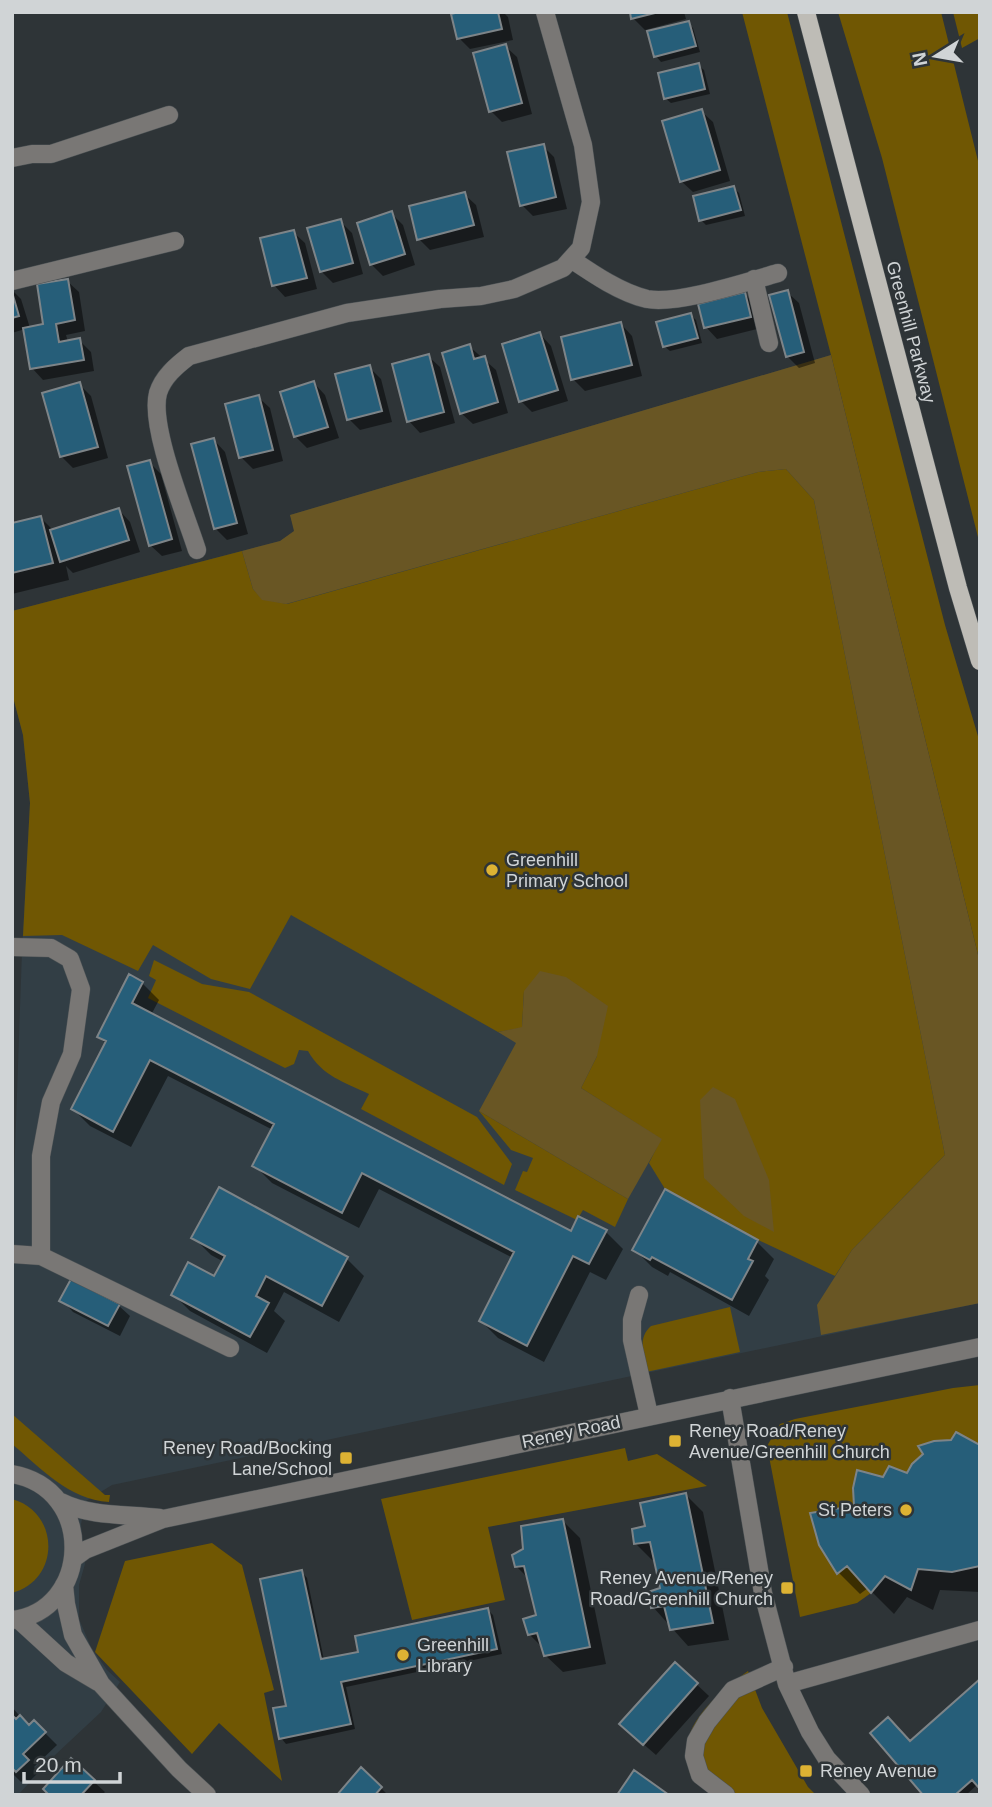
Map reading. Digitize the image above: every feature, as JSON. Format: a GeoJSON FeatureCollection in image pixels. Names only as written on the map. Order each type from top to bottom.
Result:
{"type":"FeatureCollection","features":[{"type":"Feature","properties":{"kind":"main road","name":"Greenhill Parkway"},"geometry":{"type":"LineString","coordinates":[[806,12],[954,575],[980,661]]}},
{"type":"Feature","properties":{"kind":"street"},"geometry":{"type":"LineString","coordinates":[[197,550],[158,423],[158,394],[171,370],[188,356],[347,313],[440,299],[481,296],[514,289],[563,268],[581,248],[592,202],[583,145],[545,12]]}},
{"type":"Feature","properties":{"kind":"street"},"geometry":{"type":"LineString","coordinates":[[12,158],[51,154],[169,115]]}},
{"type":"Feature","properties":{"kind":"street"},"geometry":{"type":"LineString","coordinates":[[12,281],[175,241]]}},
{"type":"Feature","properties":{"kind":"street"},"geometry":{"type":"LineString","coordinates":[[571,259],[600,279],[648,299],[679,298],[778,274]]}},
{"type":"Feature","properties":{"kind":"street"},"geometry":{"type":"LineString","coordinates":[[754,279],[769,343]]}},
{"type":"Feature","properties":{"kind":"street"},"geometry":{"type":"LineString","coordinates":[[12,947],[51,948],[70,959],[81,989],[72,1054],[51,1102],[41,1156],[41,1256]]}},
{"type":"Feature","properties":{"kind":"street"},"geometry":{"type":"LineString","coordinates":[[12,1254],[41,1256],[230,1348]]}},
{"type":"Feature","properties":{"kind":"street"},"geometry":{"type":"LineString","coordinates":[[639,1295],[632,1321],[632,1340],[649,1415]]}},
{"type":"Feature","properties":{"kind":"street","name":"Reney Road"},"geometry":{"type":"LineString","coordinates":[[74,1558],[85,1550],[163,1519],[980,1346]]}},
{"type":"Feature","properties":{"kind":"street"},"geometry":{"type":"LineString","coordinates":[[730,1398],[763,1592],[785,1676],[810,1732],[827,1759],[861,1795]]}},
{"type":"Feature","properties":{"kind":"street"},"geometry":{"type":"LineString","coordinates":[[12,1465],[20,1475],[61,1502],[74,1538],[74,1558],[64,1585],[52,1600],[36,1612],[15,1620],[66,1662],[101,1684]]}},
{"type":"Feature","properties":{"kind":"street","name":"Reney Road"},"geometry":{"type":"LineString","coordinates":[[61,1502],[93,1513],[163,1519]]}},
{"type":"Feature","properties":{"kind":"street"},"geometry":{"type":"LineString","coordinates":[[64,1585],[74,1634],[101,1684],[179,1769],[207,1795]]}},
{"type":"Feature","properties":{"kind":"street"},"geometry":{"type":"LineString","coordinates":[[726,1795],[700,1775],[694,1756],[696,1741],[706,1722],[733,1690],[980,1630]]}},
{"type":"Feature","properties":{"kind":"shaded area"},"geometry":{"type":"Polygon","coordinates":[[[742,12],[787,12],[945,625],[980,743],[980,963],[831,355],[742,12]]]}},
{"type":"Feature","properties":{"kind":"shaded area"},"geometry":{"type":"Polygon","coordinates":[[[838,12],[941,12],[980,169],[980,545],[882,158],[838,12]]]}},
{"type":"Feature","properties":{"kind":"shaded area"},"geometry":{"type":"Polygon","coordinates":[[[953,12],[980,12],[980,38],[962,48],[953,12]]]}},
{"type":"Feature","properties":{"kind":"shaded area","name":"Greenhill Primary School"},"geometry":{"type":"Polygon","coordinates":[[[831,355],[886,583],[980,1303],[112,1485],[86,1501],[81,1524],[85,1564],[79,1585],[79,1619],[91,1647],[107,1670],[120,1682],[101,1712],[54,1756],[18,1795],[12,1795],[12,1236],[30,803],[23,735],[12,693],[12,611],[280,541],[295,531],[290,515],[831,355]]]}},
{"type":"Feature","properties":{"kind":"shaded area"},"geometry":{"type":"Polygon","coordinates":[[[831,355],[980,963],[980,1303],[821,1335],[817,1305],[852,1250],[945,1155],[814,500],[786,469],[758,472],[286,604],[262,600],[253,589],[242,551],[280,541],[294,531],[290,515],[831,355]]]}},
{"type":"Feature","properties":{"kind":"shaded area"},"geometry":{"type":"Polygon","coordinates":[[[786,469],[814,500],[945,1155],[852,1250],[835,1276],[758,1240],[665,1189],[649,1163],[661,1139],[581,1088],[597,1056],[524,991],[522,1028],[498,1032],[291,915],[250,989],[211,979],[153,945],[138,971],[62,935],[23,936],[30,803],[23,735],[12,693],[12,611],[242,551],[253,589],[262,599],[287,604],[758,472],[786,469]]]}},
{"type":"Feature","properties":{"kind":"shaded area"},"geometry":{"type":"Polygon","coordinates":[[[154,960],[202,984],[249,992],[477,1117],[512,1164],[504,1185],[361,1109],[369,1094],[327,1072],[308,1051],[299,1050],[294,1064],[285,1068],[148,998],[156,980],[149,976],[154,960]]]}},
{"type":"Feature","properties":{"kind":"shaded area"},"geometry":{"type":"Polygon","coordinates":[[[540,971],[566,977],[608,1006],[597,1056],[581,1088],[662,1139],[628,1199],[479,1111],[516,1043],[498,1032],[522,1027],[524,991],[540,971]]]}},
{"type":"Feature","properties":{"kind":"shaded area"},"geometry":{"type":"Polygon","coordinates":[[[713,1087],[735,1099],[769,1180],[774,1232],[744,1216],[704,1178],[700,1100],[713,1087]]]}},
{"type":"Feature","properties":{"kind":"shaded area"},"geometry":{"type":"Polygon","coordinates":[[[479,1111],[628,1199],[615,1227],[583,1210],[577,1220],[515,1190],[523,1171],[527,1172],[533,1158],[511,1150],[479,1111]]]}},
{"type":"Feature","properties":{"kind":"shaded area"},"geometry":{"type":"Polygon","coordinates":[[[730,1307],[740,1352],[646,1372],[643,1341],[651,1326],[730,1307]]]}},
{"type":"Feature","properties":{"kind":"shaded area"},"geometry":{"type":"Polygon","coordinates":[[[980,1385],[980,1445],[956,1432],[951,1440],[918,1446],[923,1454],[907,1473],[889,1466],[883,1477],[857,1470],[853,1488],[854,1506],[810,1513],[819,1545],[837,1573],[847,1566],[871,1593],[857,1603],[800,1617],[767,1446],[780,1424],[953,1388],[980,1385]]]}},
{"type":"Feature","properties":{"kind":"shaded area"},"geometry":{"type":"Polygon","coordinates":[[[12,1414],[105,1495],[110,1495],[109,1502],[94,1500],[68,1489],[12,1444],[12,1414]]]}},
{"type":"Feature","properties":{"kind":"shaded area"},"geometry":{"type":"Polygon","coordinates":[[[625,1448],[628,1461],[657,1454],[707,1486],[488,1527],[505,1600],[412,1620],[381,1499],[625,1448]]]}},
{"type":"Feature","properties":{"kind":"shaded area"},"geometry":{"type":"Polygon","coordinates":[[[12,1499],[28,1506],[39,1517],[46,1531],[48,1546],[46,1561],[39,1575],[28,1586],[12,1593],[12,1499]]]}},
{"type":"Feature","properties":{"kind":"shaded area"},"geometry":{"type":"Polygon","coordinates":[[[212,1543],[242,1565],[274,1690],[264,1693],[282,1781],[219,1723],[192,1754],[95,1652],[125,1561],[212,1543]]]}},
{"type":"Feature","properties":{"kind":"shaded area"},"geometry":{"type":"Polygon","coordinates":[[[748,1671],[762,1708],[808,1787],[816,1795],[717,1795],[690,1774],[686,1752],[688,1739],[699,1716],[728,1686],[748,1671]]]}},
{"type":"Feature","properties":{"kind":"building"},"geometry":{"type":"Polygon","coordinates":[[[498,12],[502,29],[457,39],[451,14],[498,12]]]}},
{"type":"Feature","properties":{"kind":"building"},"geometry":{"type":"Polygon","coordinates":[[[630,12],[659,12],[631,19],[630,12]]]}},
{"type":"Feature","properties":{"kind":"building"},"geometry":{"type":"Polygon","coordinates":[[[689,21],[696,46],[654,57],[647,31],[689,21]]]}},
{"type":"Feature","properties":{"kind":"building"},"geometry":{"type":"Polygon","coordinates":[[[506,44],[522,103],[489,112],[473,53],[506,44]]]}},
{"type":"Feature","properties":{"kind":"building"},"geometry":{"type":"Polygon","coordinates":[[[699,63],[705,89],[664,99],[658,73],[699,63]]]}},
{"type":"Feature","properties":{"kind":"building"},"geometry":{"type":"Polygon","coordinates":[[[702,109],[720,170],[680,182],[662,121],[702,109]]]}},
{"type":"Feature","properties":{"kind":"building"},"geometry":{"type":"Polygon","coordinates":[[[544,144],[556,197],[520,206],[507,152],[544,144]]]}},
{"type":"Feature","properties":{"kind":"building"},"geometry":{"type":"Polygon","coordinates":[[[734,186],[741,210],[699,221],[693,196],[734,186]]]}},
{"type":"Feature","properties":{"kind":"building"},"geometry":{"type":"Polygon","coordinates":[[[465,192],[474,225],[417,240],[409,206],[465,192]]]}},
{"type":"Feature","properties":{"kind":"building"},"geometry":{"type":"Polygon","coordinates":[[[392,211],[405,254],[370,265],[357,223],[392,211]]]}},
{"type":"Feature","properties":{"kind":"building"},"geometry":{"type":"Polygon","coordinates":[[[341,219],[353,263],[320,272],[307,228],[341,219]]]}},
{"type":"Feature","properties":{"kind":"building"},"geometry":{"type":"Polygon","coordinates":[[[294,230],[307,278],[272,286],[260,238],[294,230]]]}},
{"type":"Feature","properties":{"kind":"building"},"geometry":{"type":"Polygon","coordinates":[[[68,279],[75,320],[56,324],[59,342],[80,338],[84,360],[30,369],[23,328],[43,324],[37,284],[68,279]]]}},
{"type":"Feature","properties":{"kind":"building"},"geometry":{"type":"Polygon","coordinates":[[[788,290],[804,352],[786,357],[769,295],[788,290]]]}},
{"type":"Feature","properties":{"kind":"building"},"geometry":{"type":"Polygon","coordinates":[[[12,292],[19,316],[12,318],[12,292]]]}},
{"type":"Feature","properties":{"kind":"building"},"geometry":{"type":"Polygon","coordinates":[[[745,292],[751,317],[704,328],[698,304],[745,292]]]}},
{"type":"Feature","properties":{"kind":"building"},"geometry":{"type":"Polygon","coordinates":[[[691,313],[698,338],[663,347],[656,322],[691,313]]]}},
{"type":"Feature","properties":{"kind":"building"},"geometry":{"type":"Polygon","coordinates":[[[621,322],[632,365],[571,380],[561,337],[621,322]]]}},
{"type":"Feature","properties":{"kind":"building"},"geometry":{"type":"Polygon","coordinates":[[[540,332],[558,390],[519,402],[502,344],[540,332]]]}},
{"type":"Feature","properties":{"kind":"building"},"geometry":{"type":"Polygon","coordinates":[[[470,344],[474,359],[485,356],[498,402],[460,414],[442,353],[470,344]]]}},
{"type":"Feature","properties":{"kind":"building"},"geometry":{"type":"Polygon","coordinates":[[[429,354],[444,412],[407,422],[392,364],[429,354]]]}},
{"type":"Feature","properties":{"kind":"building"},"geometry":{"type":"Polygon","coordinates":[[[370,365],[382,411],[347,420],[335,374],[370,365]]]}},
{"type":"Feature","properties":{"kind":"building"},"geometry":{"type":"Polygon","coordinates":[[[314,381],[328,427],[294,437],[280,392],[314,381]]]}},
{"type":"Feature","properties":{"kind":"building"},"geometry":{"type":"Polygon","coordinates":[[[80,382],[98,447],[60,457],[42,393],[80,382]]]}},
{"type":"Feature","properties":{"kind":"building"},"geometry":{"type":"Polygon","coordinates":[[[259,395],[273,450],[239,458],[225,404],[259,395]]]}},
{"type":"Feature","properties":{"kind":"building"},"geometry":{"type":"Polygon","coordinates":[[[214,438],[237,523],[214,529],[191,444],[214,438]]]}},
{"type":"Feature","properties":{"kind":"building"},"geometry":{"type":"Polygon","coordinates":[[[150,460],[172,539],[149,546],[127,466],[150,460]]]}},
{"type":"Feature","properties":{"kind":"building"},"geometry":{"type":"Polygon","coordinates":[[[119,508],[129,540],[60,562],[50,530],[119,508]]]}},
{"type":"Feature","properties":{"kind":"building"},"geometry":{"type":"Polygon","coordinates":[[[41,516],[53,563],[12,573],[12,523],[41,516]]]}},
{"type":"Feature","properties":{"kind":"building"},"geometry":{"type":"Polygon","coordinates":[[[129,974],[143,982],[132,1003],[571,1231],[578,1216],[607,1230],[589,1264],[573,1256],[527,1346],[479,1321],[514,1252],[362,1173],[342,1213],[252,1166],[274,1124],[150,1060],[113,1132],[71,1109],[106,1041],[97,1037],[129,974]]]}},
{"type":"Feature","properties":{"kind":"building"},"geometry":{"type":"Polygon","coordinates":[[[219,1187],[348,1257],[322,1306],[266,1276],[256,1296],[269,1303],[250,1337],[171,1295],[188,1262],[214,1276],[225,1256],[191,1238],[219,1187]]]}},
{"type":"Feature","properties":{"kind":"building"},"geometry":{"type":"Polygon","coordinates":[[[665,1189],[758,1240],[748,1259],[753,1261],[732,1300],[652,1257],[650,1260],[632,1250],[665,1189]]]}},
{"type":"Feature","properties":{"kind":"building"},"geometry":{"type":"Polygon","coordinates":[[[71,1279],[120,1304],[108,1326],[59,1301],[71,1279]]]}},
{"type":"Feature","properties":{"kind":"building","name":"St Peters"},"geometry":{"type":"Polygon","coordinates":[[[956,1432],[980,1445],[980,1566],[952,1572],[918,1569],[911,1590],[885,1576],[871,1593],[847,1566],[837,1574],[819,1545],[810,1513],[854,1506],[853,1488],[857,1470],[883,1477],[889,1466],[907,1473],[923,1454],[918,1446],[951,1440],[956,1432]]]}},
{"type":"Feature","properties":{"kind":"building"},"geometry":{"type":"Polygon","coordinates":[[[686,1493],[713,1623],[670,1630],[664,1606],[651,1608],[648,1592],[660,1588],[650,1542],[634,1544],[632,1529],[645,1526],[640,1503],[686,1493]]]}},
{"type":"Feature","properties":{"kind":"building"},"geometry":{"type":"Polygon","coordinates":[[[563,1519],[590,1647],[544,1656],[537,1633],[528,1635],[523,1619],[536,1615],[524,1566],[515,1567],[512,1555],[523,1549],[521,1526],[563,1519]]]}},
{"type":"Feature","properties":{"kind":"building","name":"Greenhill Library"},"geometry":{"type":"Polygon","coordinates":[[[302,1570],[321,1659],[358,1652],[355,1636],[488,1608],[497,1649],[341,1682],[351,1724],[279,1739],[273,1708],[286,1706],[260,1579],[302,1570]]]}},
{"type":"Feature","properties":{"kind":"building"},"geometry":{"type":"Polygon","coordinates":[[[675,1662],[698,1683],[643,1745],[619,1724],[675,1662]]]}},
{"type":"Feature","properties":{"kind":"building"},"geometry":{"type":"Polygon","coordinates":[[[980,1679],[980,1789],[972,1780],[955,1795],[923,1795],[870,1733],[888,1717],[910,1741],[980,1679]]]}},
{"type":"Feature","properties":{"kind":"building"},"geometry":{"type":"Polygon","coordinates":[[[12,1715],[16,1719],[20,1715],[29,1725],[34,1720],[46,1732],[23,1754],[29,1760],[16,1772],[12,1768],[12,1715]]]}},
{"type":"Feature","properties":{"kind":"building"},"geometry":{"type":"Polygon","coordinates":[[[71,1758],[95,1780],[81,1795],[49,1795],[43,1789],[71,1758]]]}},
{"type":"Feature","properties":{"kind":"building"},"geometry":{"type":"Polygon","coordinates":[[[361,1767],[382,1787],[375,1795],[337,1795],[361,1767]]]}},
{"type":"Feature","properties":{"kind":"building"},"geometry":{"type":"Polygon","coordinates":[[[634,1770],[669,1795],[617,1795],[634,1770]]]}},
{"type":"Feature","properties":{"kind":"place","name":"Greenhill Primary School"},"geometry":{"type":"Point","coordinates":[492,870]}},
{"type":"Feature","properties":{"kind":"place","name":"Reney Road/Reney Avenue/Greenhill Church"},"geometry":{"type":"Point","coordinates":[675,1441]}},
{"type":"Feature","properties":{"kind":"place","name":"Reney Road/Bocking Lane/School"},"geometry":{"type":"Point","coordinates":[346,1458]}},
{"type":"Feature","properties":{"kind":"place","name":"St Peters"},"geometry":{"type":"Point","coordinates":[906,1510]}},
{"type":"Feature","properties":{"kind":"place","name":"Reney Avenue/Reney Road/Greenhill Church"},"geometry":{"type":"Point","coordinates":[787,1588]}},
{"type":"Feature","properties":{"kind":"place","name":"Greenhill Library"},"geometry":{"type":"Point","coordinates":[403,1655]}},
{"type":"Feature","properties":{"kind":"place","name":"Reney Avenue"},"geometry":{"type":"Point","coordinates":[806,1771]}}]}
